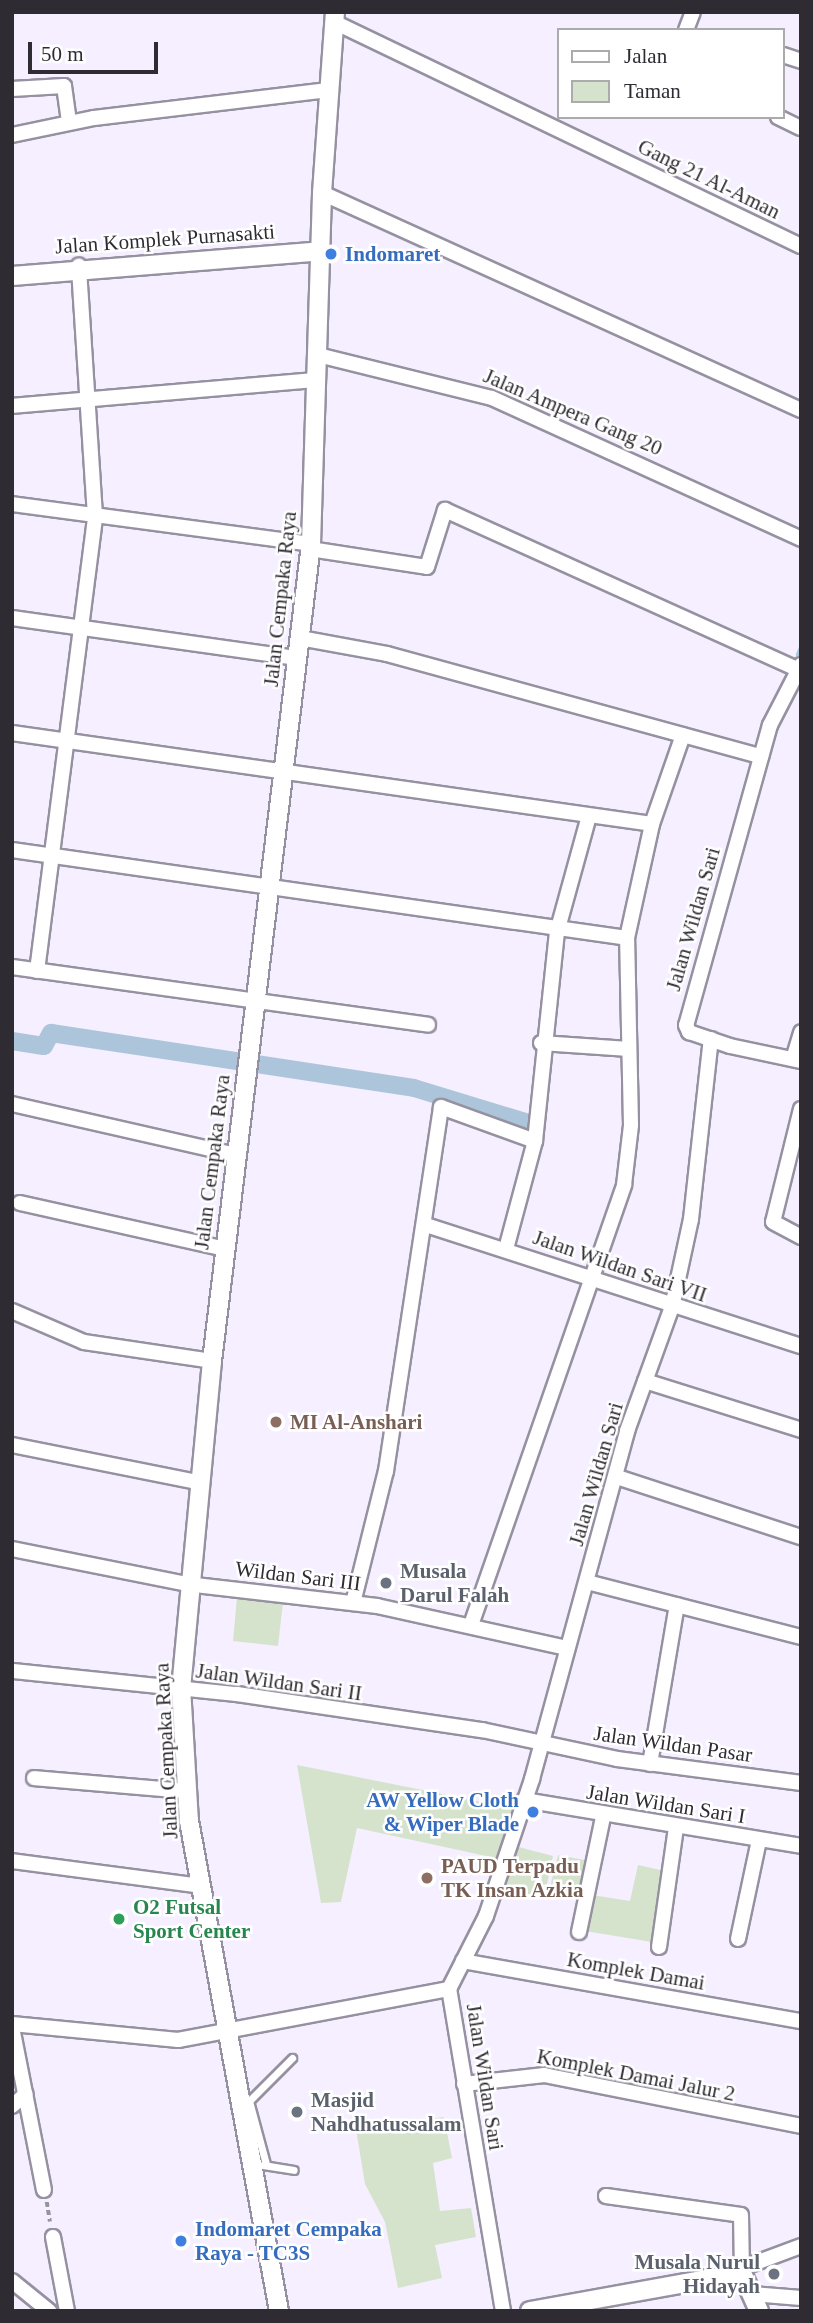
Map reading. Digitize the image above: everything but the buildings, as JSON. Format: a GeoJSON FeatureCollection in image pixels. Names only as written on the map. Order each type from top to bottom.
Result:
{"type":"FeatureCollection","features":[{"type":"Feature","properties":{"kind":"street","name":"Jalan Cempaka Raya"},"geometry":{"type":"LineString","coordinates":[[279,2311],[259,2166],[226,2031],[201,1886],[187,1791],[181,1689],[187,1584],[198,1482],[267,887],[284,771],[310,547],[322,193],[335,17]]}},
{"type":"Feature","properties":{"kind":"street","name":"Gang 21 Al-Aman"},"geometry":{"type":"LineString","coordinates":[[335,17],[801,246]]}},
{"type":"Feature","properties":{"kind":"street"},"geometry":{"type":"LineString","coordinates":[[12,89],[64,86],[69,123]]}},
{"type":"Feature","properties":{"kind":"street"},"geometry":{"type":"LineString","coordinates":[[12,135],[69,123],[330,90]]}},
{"type":"Feature","properties":{"kind":"street"},"geometry":{"type":"LineString","coordinates":[[782,119],[801,128]]}},
{"type":"Feature","properties":{"kind":"street"},"geometry":{"type":"LineString","coordinates":[[322,193],[801,410]]}},
{"type":"Feature","properties":{"kind":"street","name":"Jalan Komplek Purnasakti"},"geometry":{"type":"LineString","coordinates":[[12,276],[79,266],[321,251]]}},
{"type":"Feature","properties":{"kind":"street"},"geometry":{"type":"LineString","coordinates":[[37,971],[69,741],[95,516],[90,398],[79,266]]}},
{"type":"Feature","properties":{"kind":"street","name":"Jalan Ampera Gang 20"},"geometry":{"type":"LineString","coordinates":[[318,355],[513,405],[801,539]]}},
{"type":"Feature","properties":{"kind":"street"},"geometry":{"type":"LineString","coordinates":[[12,406],[317,380]]}},
{"type":"Feature","properties":{"kind":"street"},"geometry":{"type":"LineString","coordinates":[[12,504],[310,547],[427,567],[445,510],[800,668]]}},
{"type":"Feature","properties":{"kind":"street"},"geometry":{"type":"LineString","coordinates":[[12,618],[83,624],[297,658]]}},
{"type":"Feature","properties":{"kind":"street"},"geometry":{"type":"LineString","coordinates":[[300,638],[387,654],[761,756]]}},
{"type":"Feature","properties":{"kind":"street","name":"Jalan Wildan Sari"},"geometry":{"type":"LineString","coordinates":[[503,2311],[449,1989],[486,1916],[524,1800],[645,1381],[672,1307],[691,1219],[711,1039],[686,1030],[687,1018],[761,756],[800,668]]}},
{"type":"Feature","properties":{"kind":"street"},"geometry":{"type":"LineString","coordinates":[[12,733],[652,824]]}},
{"type":"Feature","properties":{"kind":"street"},"geometry":{"type":"LineString","coordinates":[[471,1625],[595,1279],[629,1158],[627,938],[652,824],[683,735]]}},
{"type":"Feature","properties":{"kind":"street"},"geometry":{"type":"LineString","coordinates":[[506,1249],[535,1141],[541,1043],[557,932],[589,816]]}},
{"type":"Feature","properties":{"kind":"street"},"geometry":{"type":"LineString","coordinates":[[12,850],[557,932],[627,938]]}},
{"type":"Feature","properties":{"kind":"street"},"geometry":{"type":"LineString","coordinates":[[12,967],[254,1003],[428,1025]]}},
{"type":"Feature","properties":{"kind":"street"},"geometry":{"type":"LineString","coordinates":[[711,1039],[797,1060],[801,1032]]}},
{"type":"Feature","properties":{"kind":"street"},"geometry":{"type":"LineString","coordinates":[[541,1043],[629,1049]]}},
{"type":"Feature","properties":{"kind":"street"},"geometry":{"type":"LineString","coordinates":[[12,1104],[236,1156]]}},
{"type":"Feature","properties":{"kind":"street"},"geometry":{"type":"LineString","coordinates":[[353,1603],[386,1471],[426,1225],[441,1107],[535,1141]]}},
{"type":"Feature","properties":{"kind":"street"},"geometry":{"type":"LineString","coordinates":[[801,1109],[773,1222],[801,1237]]}},
{"type":"Feature","properties":{"kind":"street"},"geometry":{"type":"LineString","coordinates":[[19,1203],[225,1249]]}},
{"type":"Feature","properties":{"kind":"street","name":"Jalan Wildan Sari VII"},"geometry":{"type":"LineString","coordinates":[[426,1225],[506,1249],[672,1307],[801,1346]]}},
{"type":"Feature","properties":{"kind":"street"},"geometry":{"type":"LineString","coordinates":[[12,1311],[84,1342],[212,1361]]}},
{"type":"Feature","properties":{"kind":"street"},"geometry":{"type":"LineString","coordinates":[[645,1381],[801,1430]]}},
{"type":"Feature","properties":{"kind":"street"},"geometry":{"type":"LineString","coordinates":[[12,1445],[198,1482]]}},
{"type":"Feature","properties":{"kind":"street"},"geometry":{"type":"LineString","coordinates":[[617,1477],[801,1537]]}},
{"type":"Feature","properties":{"kind":"street","name":"Wildan Sari III"},"geometry":{"type":"LineString","coordinates":[[12,1549],[187,1584],[353,1603],[471,1625],[567,1648]]}},
{"type":"Feature","properties":{"kind":"street"},"geometry":{"type":"LineString","coordinates":[[587,1582],[801,1637]]}},
{"type":"Feature","properties":{"kind":"street"},"geometry":{"type":"LineString","coordinates":[[650,1764],[677,1605]]}},
{"type":"Feature","properties":{"kind":"street","name":"Jalan Wildan Sari II"},"geometry":{"type":"LineString","coordinates":[[13,1671],[181,1689],[539,1743]]}},
{"type":"Feature","properties":{"kind":"street","name":"Jalan Wildan Pasar"},"geometry":{"type":"LineString","coordinates":[[539,1743],[650,1764],[801,1783]]}},
{"type":"Feature","properties":{"kind":"street"},"geometry":{"type":"LineString","coordinates":[[34,1778],[187,1791]]}},
{"type":"Feature","properties":{"kind":"street","name":"Jalan Wildan Sari I"},"geometry":{"type":"LineString","coordinates":[[524,1800],[603,1817],[801,1846]]}},
{"type":"Feature","properties":{"kind":"street"},"geometry":{"type":"LineString","coordinates":[[579,1932],[603,1817]]}},
{"type":"Feature","properties":{"kind":"street"},"geometry":{"type":"LineString","coordinates":[[659,1947],[676,1828]]}},
{"type":"Feature","properties":{"kind":"street"},"geometry":{"type":"LineString","coordinates":[[738,1939],[759,1840]]}},
{"type":"Feature","properties":{"kind":"street"},"geometry":{"type":"LineString","coordinates":[[12,1861],[201,1886]]}},
{"type":"Feature","properties":{"kind":"street","name":"Komplek Damai"},"geometry":{"type":"LineString","coordinates":[[463,1961],[801,2021]]}},
{"type":"Feature","properties":{"kind":"street"},"geometry":{"type":"LineString","coordinates":[[44,2190],[12,2026],[178,2040],[449,1989]]}},
{"type":"Feature","properties":{"kind":"street","name":"Komplek Damai Jalur 2"},"geometry":{"type":"LineString","coordinates":[[464,2084],[544,2075],[801,2126]]}},
{"type":"Feature","properties":{"kind":"street"},"geometry":{"type":"LineString","coordinates":[[12,2106],[26,2094]]}},
{"type":"Feature","properties":{"kind":"street"},"geometry":{"type":"LineString","coordinates":[[606,2196],[741,2215],[742,2270],[759,2311]]}},
{"type":"Feature","properties":{"kind":"street"},"geometry":{"type":"LineString","coordinates":[[53,2237],[67,2311]]}},
{"type":"Feature","properties":{"kind":"street"},"geometry":{"type":"LineString","coordinates":[[530,2311],[742,2270],[801,2246]]}},
{"type":"Feature","properties":{"kind":"street"},"geometry":{"type":"LineString","coordinates":[[12,2281],[49,2311]]}},
{"type":"Feature","properties":{"kind":"street"},"geometry":{"type":"LineString","coordinates":[[752,2294],[801,2298]]}},
{"type":"Feature","properties":{"kind":"lane"},"geometry":{"type":"LineString","coordinates":[[245,2102],[292,2058]]}},
{"type":"Feature","properties":{"kind":"lane"},"geometry":{"type":"LineString","coordinates":[[259,2166],[294,2170]]}},
{"type":"Feature","properties":{"kind":"path"},"geometry":{"type":"LineString","coordinates":[[44,2190],[53,2237]]}},
{"type":"Feature","properties":{"kind":"green space"},"geometry":{"type":"Polygon","coordinates":[[[237,1597],[283,1602],[278,1646],[233,1641],[237,1597]]]}},
{"type":"Feature","properties":{"kind":"green space"},"geometry":{"type":"Polygon","coordinates":[[[297,1765],[513,1808],[500,1859],[357,1828],[341,1902],[321,1903],[297,1765]]]}},
{"type":"Feature","properties":{"kind":"green space"},"geometry":{"type":"Polygon","coordinates":[[[515,1846],[553,1856],[544,1898],[503,1888],[515,1846]]]}},
{"type":"Feature","properties":{"kind":"green space"},"geometry":{"type":"Polygon","coordinates":[[[558,1855],[590,1861],[583,1894],[550,1887],[558,1855]]]}},
{"type":"Feature","properties":{"kind":"green space"},"geometry":{"type":"Polygon","coordinates":[[[638,1865],[665,1871],[652,1942],[585,1931],[592,1895],[630,1901],[638,1865]]]}},
{"type":"Feature","properties":{"kind":"green space"},"geometry":{"type":"Polygon","coordinates":[[[444,2117],[452,2158],[433,2163],[440,2211],[471,2208],[476,2237],[435,2245],[442,2278],[398,2288],[385,2222],[365,2184],[356,2129],[444,2117]]]}},
{"type":"Feature","properties":{"kind":"waterway"},"geometry":{"type":"LineString","coordinates":[[798,654],[801,647]]}},
{"type":"Feature","properties":{"kind":"waterway"},"geometry":{"type":"LineString","coordinates":[[12,1041],[44,1046],[51,1033],[414,1088],[525,1122]]}},
{"type":"Feature","properties":{"kind":"place","name":"Indomaret"},"geometry":{"type":"Point","coordinates":[331,254]}},
{"type":"Feature","properties":{"kind":"place","name":"MI Al-Anshari"},"geometry":{"type":"Point","coordinates":[276,1422]}},
{"type":"Feature","properties":{"kind":"place","name":"Musala Darul Falah"},"geometry":{"type":"Point","coordinates":[386,1583]}},
{"type":"Feature","properties":{"kind":"place","name":"AW Yellow Cloth & Wiper Blade"},"geometry":{"type":"Point","coordinates":[533,1812]}},
{"type":"Feature","properties":{"kind":"place","name":"PAUD Terpadu TK Insan Azkia"},"geometry":{"type":"Point","coordinates":[427,1878]}},
{"type":"Feature","properties":{"kind":"place","name":"O2 Futsal Sport Center"},"geometry":{"type":"Point","coordinates":[119,1919]}},
{"type":"Feature","properties":{"kind":"place","name":"Masjid Nahdhatussalam"},"geometry":{"type":"Point","coordinates":[297,2112]}},
{"type":"Feature","properties":{"kind":"place","name":"Indomaret Cempaka Raya - TC3S"},"geometry":{"type":"Point","coordinates":[181,2241]}},
{"type":"Feature","properties":{"kind":"place","name":"Musala Nurul Hidayah"},"geometry":{"type":"Point","coordinates":[774,2274]}}]}
